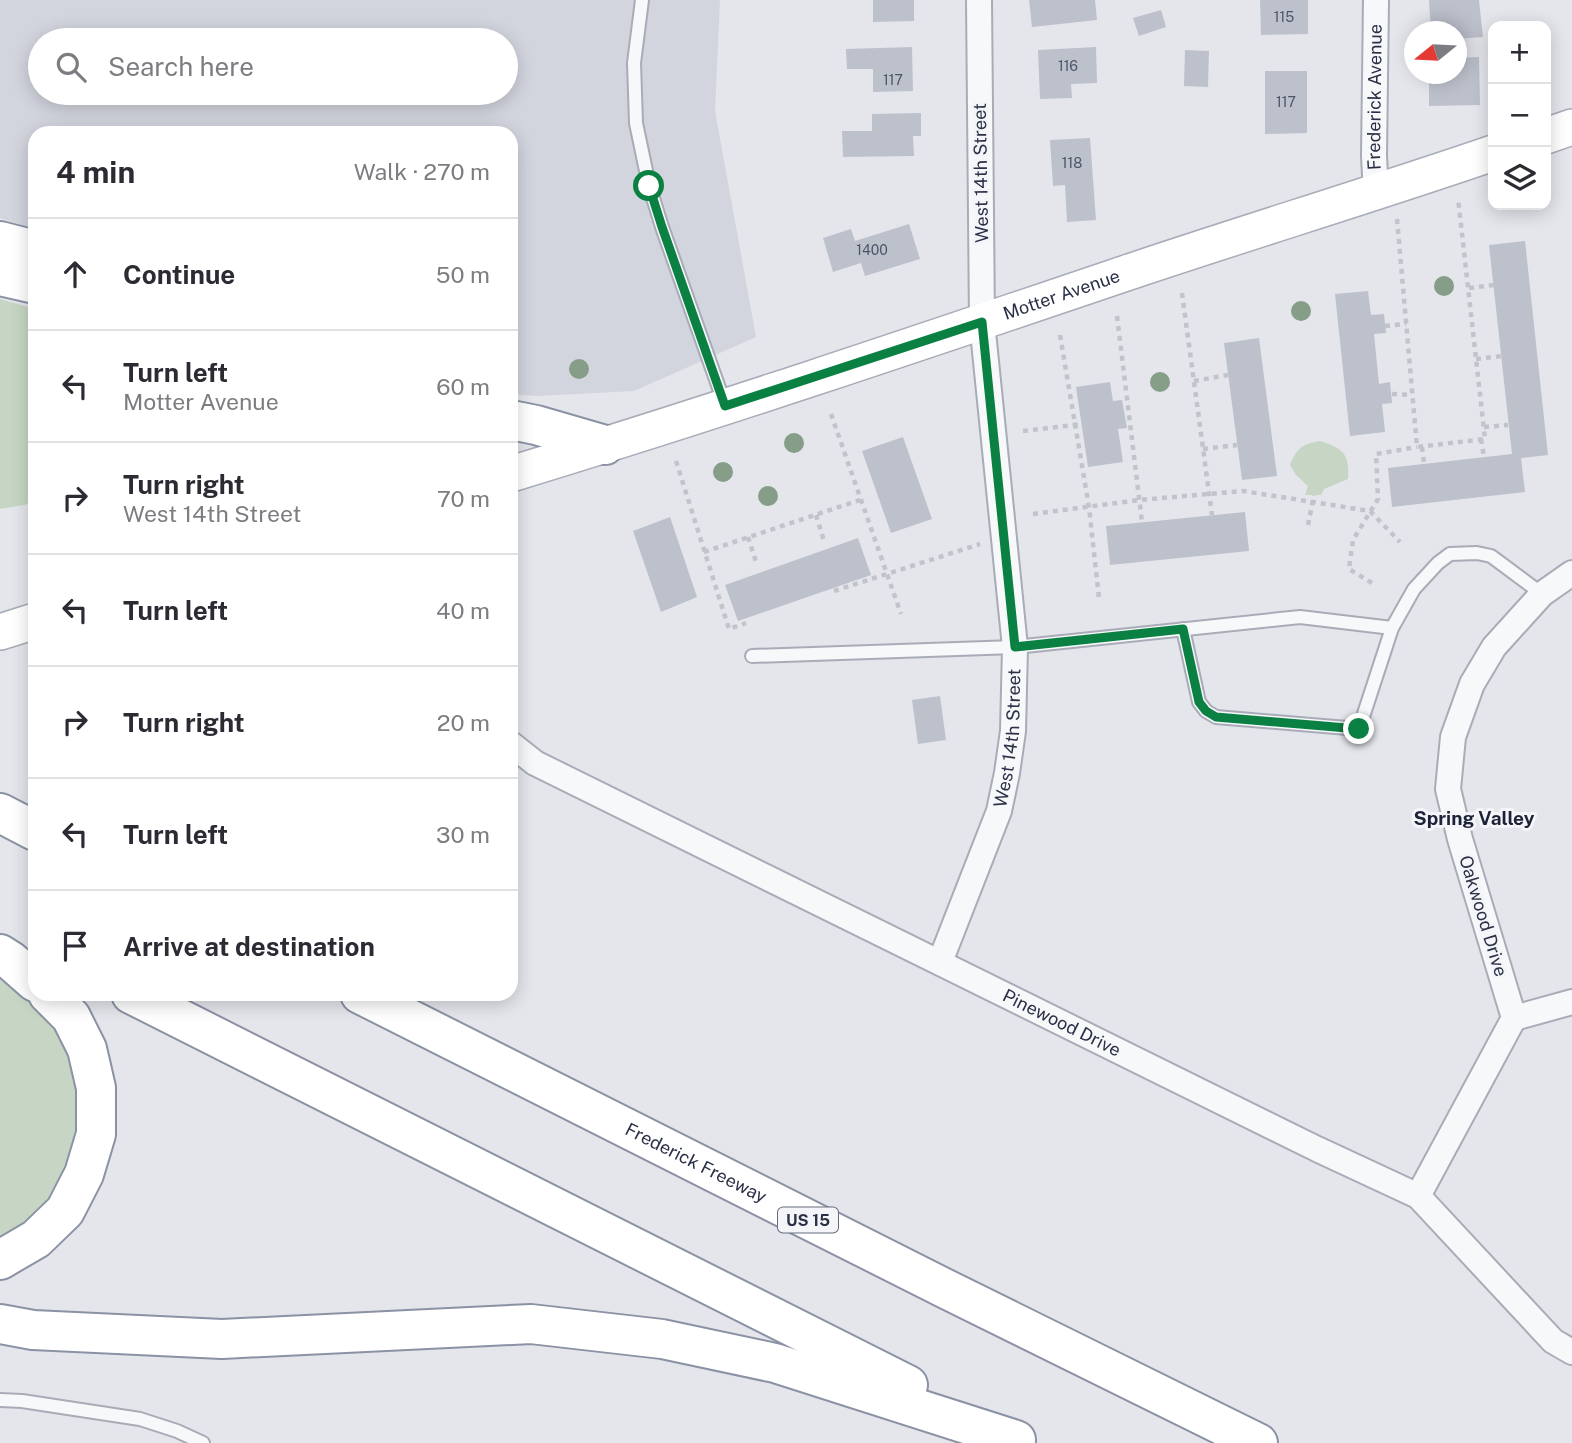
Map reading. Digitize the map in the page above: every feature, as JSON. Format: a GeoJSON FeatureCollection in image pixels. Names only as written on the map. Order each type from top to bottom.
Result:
{"type":"FeatureCollection","features":[{"type":"Feature","properties":{"kind":"highway"},"geometry":{"type":"LineString","coordinates":[[0,241],[28,248]]}},
{"type":"Feature","properties":{"kind":"highway"},"geometry":{"type":"LineString","coordinates":[[0,276],[28,282]]}},
{"type":"Feature","properties":{"kind":"highway"},"geometry":{"type":"LineString","coordinates":[[518,421],[605,445]]}},
{"type":"Feature","properties":{"kind":"highway"},"geometry":{"type":"LineString","coordinates":[[0,813],[28,827]]}},
{"type":"Feature","properties":{"kind":"highway"},"geometry":{"type":"LineString","coordinates":[[0,928],[28,942]]}},
{"type":"Feature","properties":{"kind":"highway"},"geometry":{"type":"LineString","coordinates":[[0,954],[28,976]]}},
{"type":"Feature","properties":{"kind":"highway"},"geometry":{"type":"LineString","coordinates":[[0,1260],[36,1239],[65,1212],[85,1174],[96,1134],[96,1088],[87,1049],[71,1017],[55,1001]]}},
{"type":"Feature","properties":{"kind":"highway"},"geometry":{"type":"LineString","coordinates":[[145,1001],[1019,1441]]}},
{"type":"Feature","properties":{"kind":"highway","name":"Frederick Freeway"},"geometry":{"type":"LineString","coordinates":[[374,1001],[1258,1443]]}},
{"type":"Feature","properties":{"kind":"highway"},"geometry":{"type":"LineString","coordinates":[[0,1324],[33,1330],[222,1339],[531,1324],[662,1339],[775,1363],[1019,1441]]}},
{"type":"Feature","properties":{"kind":"main road"},"geometry":{"type":"LineString","coordinates":[[1551,134],[1572,127]]}},
{"type":"Feature","properties":{"kind":"main road","name":"Motter Avenue"},"geometry":{"type":"LineString","coordinates":[[518,472],[1144,267],[1387,206],[1488,156]]}},
{"type":"Feature","properties":{"kind":"main road"},"geometry":{"type":"LineString","coordinates":[[0,632],[28,623]]}},
{"type":"Feature","properties":{"kind":"street","name":"West 14th Street"},"geometry":{"type":"LineString","coordinates":[[940,962],[999,811],[1013,731],[1015,647],[982,322],[979,0]]}},
{"type":"Feature","properties":{"kind":"street","name":"Frederick Avenue"},"geometry":{"type":"LineString","coordinates":[[1376,0],[1374,156],[1387,206]]}},
{"type":"Feature","properties":{"kind":"street","name":"Oakwood Drive"},"geometry":{"type":"LineString","coordinates":[[1514,1018],[1460,839],[1448,789],[1453,737],[1472,684],[1494,647],[1542,594],[1572,573]]}},
{"type":"Feature","properties":{"kind":"street","name":"Pinewood Drive"},"geometry":{"type":"LineString","coordinates":[[518,750],[535,763],[1317,1149],[1418,1196],[1553,1341],[1572,1352]]}},
{"type":"Feature","properties":{"kind":"street"},"geometry":{"type":"LineString","coordinates":[[1418,1196],[1514,1018],[1572,1002]]}},
{"type":"Feature","properties":{"kind":"lane"},"geometry":{"type":"LineString","coordinates":[[642,0],[634,63],[636,124],[649,186],[725,406]]}},
{"type":"Feature","properties":{"kind":"lane"},"geometry":{"type":"LineString","coordinates":[[1183,629],[1199,702],[1206,711],[1216,717],[1359,729],[1392,628],[1414,589],[1450,554],[1477,553],[1491,556],[1542,594]]}},
{"type":"Feature","properties":{"kind":"lane"},"geometry":{"type":"LineString","coordinates":[[752,656],[1015,647],[1300,617],[1392,628]]}},
{"type":"Feature","properties":{"kind":"lane"},"geometry":{"type":"LineString","coordinates":[[0,1400],[140,1419],[203,1443]]}},
{"type":"Feature","properties":{"kind":"path"},"geometry":{"type":"LineString","coordinates":[[1372,583],[1349,569],[1353,540],[1378,499],[1376,454],[1485,439],[1458,198]]}},
{"type":"Feature","properties":{"kind":"path"},"geometry":{"type":"LineString","coordinates":[[1387,206],[1406,324],[1419,447],[1424,463]]}},
{"type":"Feature","properties":{"kind":"path"},"geometry":{"type":"LineString","coordinates":[[1469,288],[1494,285]]}},
{"type":"Feature","properties":{"kind":"path"},"geometry":{"type":"LineString","coordinates":[[1182,293],[1212,515]]}},
{"type":"Feature","properties":{"kind":"path"},"geometry":{"type":"LineString","coordinates":[[1117,316],[1142,522]]}},
{"type":"Feature","properties":{"kind":"path"},"geometry":{"type":"LineString","coordinates":[[1385,326],[1406,324]]}},
{"type":"Feature","properties":{"kind":"path"},"geometry":{"type":"LineString","coordinates":[[1060,335],[1079,425],[1099,598]]}},
{"type":"Feature","properties":{"kind":"path"},"geometry":{"type":"LineString","coordinates":[[1476,359],[1502,356]]}},
{"type":"Feature","properties":{"kind":"path"},"geometry":{"type":"LineString","coordinates":[[1194,381],[1228,375]]}},
{"type":"Feature","properties":{"kind":"path"},"geometry":{"type":"LineString","coordinates":[[1392,394],[1412,394]]}},
{"type":"Feature","properties":{"kind":"path"},"geometry":{"type":"LineString","coordinates":[[831,414],[901,614]]}},
{"type":"Feature","properties":{"kind":"path"},"geometry":{"type":"LineString","coordinates":[[1023,431],[1079,425]]}},
{"type":"Feature","properties":{"kind":"path"},"geometry":{"type":"LineString","coordinates":[[1484,427],[1508,425]]}},
{"type":"Feature","properties":{"kind":"path"},"geometry":{"type":"LineString","coordinates":[[1481,439],[1484,457]]}},
{"type":"Feature","properties":{"kind":"path"},"geometry":{"type":"LineString","coordinates":[[1203,449],[1237,445]]}},
{"type":"Feature","properties":{"kind":"path"},"geometry":{"type":"LineString","coordinates":[[676,461],[729,629],[746,623]]}},
{"type":"Feature","properties":{"kind":"path"},"geometry":{"type":"LineString","coordinates":[[1032,514],[1139,500],[1243,491],[1313,498],[1370,511],[1400,542]]}},
{"type":"Feature","properties":{"kind":"path"},"geometry":{"type":"LineString","coordinates":[[1308,525],[1313,498]]}},
{"type":"Feature","properties":{"kind":"path"},"geometry":{"type":"LineString","coordinates":[[704,552],[860,500]]}},
{"type":"Feature","properties":{"kind":"path"},"geometry":{"type":"LineString","coordinates":[[816,515],[824,541]]}},
{"type":"Feature","properties":{"kind":"path"},"geometry":{"type":"LineString","coordinates":[[748,537],[757,565]]}},
{"type":"Feature","properties":{"kind":"path"},"geometry":{"type":"LineString","coordinates":[[834,591],[981,543]]}},
{"type":"Feature","properties":{"kind":"shaded area"},"geometry":{"type":"Polygon","coordinates":[[[0,0],[720,0],[715,111],[756,337],[634,391],[518,395],[518,126],[28,126],[28,227],[0,218],[0,0]]]}},
{"type":"Feature","properties":{"kind":"green space"},"geometry":{"type":"Polygon","coordinates":[[[0,299],[28,307],[28,504],[0,509],[0,299]]]}},
{"type":"Feature","properties":{"kind":"green space"},"geometry":{"type":"Polygon","coordinates":[[[1320,441],[1343,453],[1348,464],[1348,479],[1324,489],[1321,495],[1305,495],[1308,486],[1290,465],[1301,448],[1320,441]]]}},
{"type":"Feature","properties":{"kind":"green space"},"geometry":{"type":"Polygon","coordinates":[[[0,980],[27,995],[28,1001],[34,1001],[53,1019],[84,1078],[77,1166],[39,1222],[0,1249],[0,980]]]}},
{"type":"Feature","properties":{"kind":"building"},"geometry":{"type":"Polygon","coordinates":[[[873,0],[914,0],[914,21],[873,22],[873,0]]]}},
{"type":"Feature","properties":{"kind":"building"},"geometry":{"type":"Polygon","coordinates":[[[1029,0],[1095,0],[1097,20],[1032,27],[1029,0]]]}},
{"type":"Feature","properties":{"kind":"building"},"geometry":{"type":"Polygon","coordinates":[[[1260,0],[1308,0],[1308,34],[1261,35],[1260,0]]]}},
{"type":"Feature","properties":{"kind":"building"},"geometry":{"type":"Polygon","coordinates":[[[1429,0],[1479,0],[1483,37],[1467,38],[1467,21],[1430,21],[1429,0]]]}},
{"type":"Feature","properties":{"kind":"building"},"geometry":{"type":"Polygon","coordinates":[[[1161,10],[1166,27],[1139,36],[1133,18],[1161,10]]]}},
{"type":"Feature","properties":{"kind":"building"},"geometry":{"type":"Polygon","coordinates":[[[912,47],[913,91],[873,92],[873,69],[847,69],[846,49],[912,47]]]}},
{"type":"Feature","properties":{"kind":"building"},"geometry":{"type":"Polygon","coordinates":[[[1096,47],[1097,83],[1071,84],[1072,98],[1040,99],[1038,50],[1096,47]]]}},
{"type":"Feature","properties":{"kind":"building"},"geometry":{"type":"Polygon","coordinates":[[[1185,50],[1209,51],[1208,87],[1184,86],[1185,50]]]}},
{"type":"Feature","properties":{"kind":"building"},"geometry":{"type":"Polygon","coordinates":[[[1479,57],[1480,105],[1429,106],[1429,84],[1467,84],[1467,58],[1479,57]]]}},
{"type":"Feature","properties":{"kind":"building"},"geometry":{"type":"Polygon","coordinates":[[[1265,71],[1307,71],[1307,133],[1265,134],[1265,71]]]}},
{"type":"Feature","properties":{"kind":"building"},"geometry":{"type":"Polygon","coordinates":[[[921,113],[921,136],[913,136],[914,156],[843,157],[842,131],[872,131],[872,114],[921,113]]]}},
{"type":"Feature","properties":{"kind":"building"},"geometry":{"type":"Polygon","coordinates":[[[1090,138],[1096,220],[1067,222],[1065,185],[1053,186],[1050,140],[1090,138]]]}},
{"type":"Feature","properties":{"kind":"building"},"geometry":{"type":"Polygon","coordinates":[[[909,224],[920,259],[865,276],[861,263],[833,272],[823,238],[851,229],[855,241],[909,224]]]}},
{"type":"Feature","properties":{"kind":"building"},"geometry":{"type":"Polygon","coordinates":[[[1525,241],[1548,455],[1521,458],[1525,492],[1392,507],[1388,468],[1512,454],[1489,245],[1525,241]]]}},
{"type":"Feature","properties":{"kind":"building"},"geometry":{"type":"Polygon","coordinates":[[[1368,291],[1371,315],[1384,314],[1386,333],[1374,334],[1379,384],[1390,382],[1392,403],[1382,404],[1385,432],[1350,436],[1335,294],[1368,291]]]}},
{"type":"Feature","properties":{"kind":"building"},"geometry":{"type":"Polygon","coordinates":[[[1259,338],[1277,476],[1242,480],[1224,343],[1259,338]]]}},
{"type":"Feature","properties":{"kind":"building"},"geometry":{"type":"Polygon","coordinates":[[[1110,382],[1113,401],[1122,400],[1127,428],[1118,429],[1123,462],[1088,467],[1076,387],[1110,382]]]}},
{"type":"Feature","properties":{"kind":"building"},"geometry":{"type":"Polygon","coordinates":[[[903,437],[932,519],[891,533],[862,451],[903,437]]]}},
{"type":"Feature","properties":{"kind":"building"},"geometry":{"type":"Polygon","coordinates":[[[1245,512],[1249,551],[1110,565],[1106,526],[1245,512]]]}},
{"type":"Feature","properties":{"kind":"building"},"geometry":{"type":"Polygon","coordinates":[[[670,517],[697,597],[661,612],[633,531],[670,517]]]}},
{"type":"Feature","properties":{"kind":"building"},"geometry":{"type":"Polygon","coordinates":[[[858,538],[871,575],[738,621],[725,585],[858,538]]]}},
{"type":"Feature","properties":{"kind":"building"},"geometry":{"type":"Polygon","coordinates":[[[940,696],[946,740],[918,744],[912,700],[940,696]]]}},
{"type":"Feature","properties":{"kind":"district","name":"Spring Valley"},"geometry":{"type":"Point","coordinates":[1474,818]}},
{"type":"Feature","properties":{"kind":"route"},"geometry":{"type":"LineString","coordinates":[[649,186],[725,406],[982,322],[1015,647],[1183,629],[1199,702],[1206,711],[1216,717],[1359,729]]}}]}
